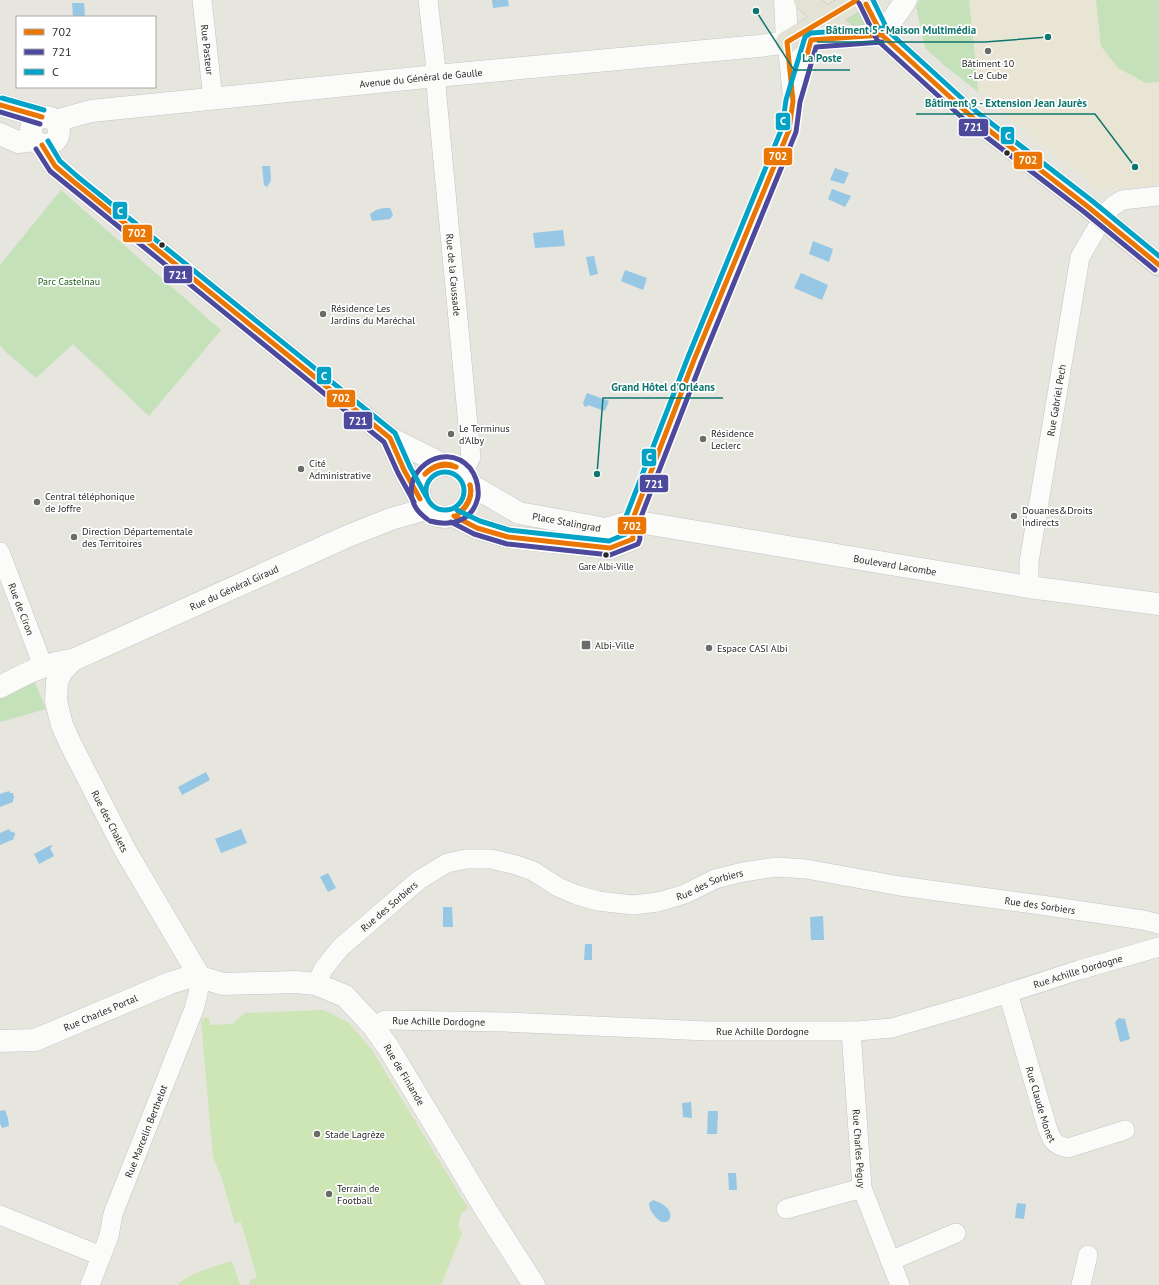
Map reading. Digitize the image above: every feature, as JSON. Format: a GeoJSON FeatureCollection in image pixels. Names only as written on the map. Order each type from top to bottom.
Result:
{"type":"FeatureCollection","features":[{"type":"Feature","properties":{"kind":"main road"},"geometry":{"type":"LineString","coordinates":[[785,0],[787,42],[857,0]]}},
{"type":"Feature","properties":{"kind":"main road"},"geometry":{"type":"LineString","coordinates":[[805,0],[849,37],[882,35]]}},
{"type":"Feature","properties":{"kind":"main road"},"geometry":{"type":"LineString","coordinates":[[865,0],[882,35],[973,118],[1103,219],[1159,265]]}},
{"type":"Feature","properties":{"kind":"main road"},"geometry":{"type":"LineString","coordinates":[[882,35],[906,0]]}},
{"type":"Feature","properties":{"kind":"main road","name":"Avenue du Général de Gaulle"},"geometry":{"type":"LineString","coordinates":[[0,105],[48,119],[91,111],[436,76],[849,37]]}},
{"type":"Feature","properties":{"kind":"main road"},"geometry":{"type":"LineString","coordinates":[[0,134],[18,142],[51,144],[58,138],[60,129],[48,119]]}},
{"type":"Feature","properties":{"kind":"main road"},"geometry":{"type":"LineString","coordinates":[[38,143],[55,166],[74,182],[390,438],[442,464],[457,467],[467,478],[471,492],[470,500],[466,507],[454,516],[446,517],[432,514],[423,504],[404,470],[390,438]]}},
{"type":"Feature","properties":{"kind":"main road"},"geometry":{"type":"LineString","coordinates":[[423,504],[419,491],[423,476],[434,466],[442,464]]}},
{"type":"Feature","properties":{"kind":"main road","name":"Place Stalingrad"},"geometry":{"type":"LineString","coordinates":[[454,516],[477,528],[508,537],[610,548],[633,539],[632,520],[606,530],[519,512],[467,478]]}},
{"type":"Feature","properties":{"kind":"main road","name":"Rue du Général Giraud"},"geometry":{"type":"LineString","coordinates":[[0,686],[43,666],[73,660],[348,536],[391,519],[423,504]]}},
{"type":"Feature","properties":{"kind":"main road","name":"Boulevard Lacombe"},"geometry":{"type":"LineString","coordinates":[[632,520],[1029,587],[1159,604]]}},
{"type":"Feature","properties":{"kind":"main road","name":"Rue des Chalets"},"geometry":{"type":"LineString","coordinates":[[73,660],[62,671],[57,682],[56,701],[62,725],[125,850],[200,977]]}},
{"type":"Feature","properties":{"kind":"main road","name":"Rue Charles Portal"},"geometry":{"type":"LineString","coordinates":[[0,1041],[35,1040],[170,983],[189,977],[200,977]]}},
{"type":"Feature","properties":{"kind":"main road","name":"Rue de Finlande"},"geometry":{"type":"LineString","coordinates":[[200,977],[223,984],[295,982],[316,984],[345,996],[373,1026],[388,1047],[486,1210],[534,1285]]}},
{"type":"Feature","properties":{"kind":"street","name":"Rue Pasteur"},"geometry":{"type":"LineString","coordinates":[[202,0],[213,99]]}},
{"type":"Feature","properties":{"kind":"street","name":"Rue de la Caussade"},"geometry":{"type":"LineString","coordinates":[[428,0],[471,456],[467,478]]}},
{"type":"Feature","properties":{"kind":"street"},"geometry":{"type":"LineString","coordinates":[[632,520],[694,360],[789,130],[793,101],[812,40]]}},
{"type":"Feature","properties":{"kind":"street"},"geometry":{"type":"LineString","coordinates":[[787,42],[793,101]]}},
{"type":"Feature","properties":{"kind":"street","name":"Rue Gabriel Pech"},"geometry":{"type":"LineString","coordinates":[[1029,587],[1029,562],[1080,256],[1113,206],[1122,200],[1159,196]]}},
{"type":"Feature","properties":{"kind":"street","name":"Rue de Ciron"},"geometry":{"type":"LineString","coordinates":[[0,552],[43,666]]}},
{"type":"Feature","properties":{"kind":"street","name":"Rue des Sorbiers"},"geometry":{"type":"LineString","coordinates":[[316,984],[324,968],[341,947],[419,880],[447,864],[466,859],[491,859],[533,871],[558,887],[577,895],[598,901],[633,905],[658,902],[685,894],[715,879],[743,872],[777,867],[806,869],[900,886],[1151,922]]}},
{"type":"Feature","properties":{"kind":"street","name":"Rue Achille Dordogne"},"geometry":{"type":"LineString","coordinates":[[373,1026],[386,1020],[390,1020],[505,1022],[708,1031],[851,1031],[892,1028],[1151,949],[1149,933],[1151,922]]}},
{"type":"Feature","properties":{"kind":"street","name":"Rue Marcelin Berthelot"},"geometry":{"type":"LineString","coordinates":[[90,1285],[109,1236],[113,1214],[194,1009],[200,977]]}},
{"type":"Feature","properties":{"kind":"street","name":"Rue Claude Monet"},"geometry":{"type":"LineString","coordinates":[[1008,993],[1047,1127],[1053,1142],[1060,1147],[1068,1148],[1125,1130]]}},
{"type":"Feature","properties":{"kind":"street","name":"Rue Charles Péguy"},"geometry":{"type":"LineString","coordinates":[[851,1031],[862,1188],[900,1285]]}},
{"type":"Feature","properties":{"kind":"street"},"geometry":{"type":"LineString","coordinates":[[786,1210],[862,1188]]}},
{"type":"Feature","properties":{"kind":"street"},"geometry":{"type":"LineString","coordinates":[[0,1215],[101,1256]]}},
{"type":"Feature","properties":{"kind":"street"},"geometry":{"type":"LineString","coordinates":[[890,1261],[956,1233]]}},
{"type":"Feature","properties":{"kind":"street"},"geometry":{"type":"LineString","coordinates":[[1081,1285],[1088,1255]]}},
{"type":"Feature","properties":{"kind":"shaded area"},"geometry":{"type":"Polygon","coordinates":[[[969,0],[1159,0],[1159,184],[1100,191],[978,92],[969,0]]]}},
{"type":"Feature","properties":{"kind":"green space"},"geometry":{"type":"Polygon","coordinates":[[[920,0],[969,0],[978,92],[925,48],[916,6],[920,0]]]}},
{"type":"Feature","properties":{"kind":"green space"},"geometry":{"type":"Polygon","coordinates":[[[1096,0],[1159,0],[1159,82],[1146,83],[1118,68],[1101,46],[1096,0]]]}},
{"type":"Feature","properties":{"kind":"green space"},"geometry":{"type":"Polygon","coordinates":[[[857,7],[863,10],[864,28],[858,30],[840,20],[857,7]]]}},
{"type":"Feature","properties":{"kind":"green space","name":"Parc Castelnau"},"geometry":{"type":"Polygon","coordinates":[[[61,190],[221,330],[149,416],[73,344],[36,378],[0,345],[0,265],[61,190]]]}},
{"type":"Feature","properties":{"kind":"green space"},"geometry":{"type":"Polygon","coordinates":[[[33,678],[46,709],[0,722],[0,695],[33,678]]]}},
{"type":"Feature","properties":{"kind":"green space","name":"Stade Lagrèze"},"geometry":{"type":"Polygon","coordinates":[[[324,1010],[349,1023],[372,1050],[468,1208],[461,1214],[458,1225],[462,1233],[441,1285],[249,1285],[250,1280],[257,1278],[241,1222],[235,1224],[222,1179],[213,1157],[201,1021],[206,1017],[209,1018],[210,1025],[232,1024],[245,1013],[324,1010]]]}},
{"type":"Feature","properties":{"kind":"green space"},"geometry":{"type":"Polygon","coordinates":[[[232,1261],[240,1285],[177,1285],[196,1273],[232,1261]]]}},
{"type":"Feature","properties":{"kind":"water"},"geometry":{"type":"Polygon","coordinates":[[[492,0],[508,0],[509,6],[493,8],[492,0]]]}},
{"type":"Feature","properties":{"kind":"water"},"geometry":{"type":"Polygon","coordinates":[[[72,3],[84,3],[85,16],[73,16],[72,3]]]}},
{"type":"Feature","properties":{"kind":"water"},"geometry":{"type":"Polygon","coordinates":[[[262,166],[270,166],[271,181],[267,187],[264,185],[262,166]]]}},
{"type":"Feature","properties":{"kind":"water"},"geometry":{"type":"Polygon","coordinates":[[[835,168],[849,173],[844,184],[830,180],[835,168]]]}},
{"type":"Feature","properties":{"kind":"water"},"geometry":{"type":"Polygon","coordinates":[[[832,189],[851,196],[845,207],[828,199],[832,189]]]}},
{"type":"Feature","properties":{"kind":"water"},"geometry":{"type":"Polygon","coordinates":[[[390,208],[393,215],[390,219],[372,221],[370,214],[376,210],[390,208]]]}},
{"type":"Feature","properties":{"kind":"water"},"geometry":{"type":"Polygon","coordinates":[[[563,230],[565,246],[535,248],[533,233],[563,230]]]}},
{"type":"Feature","properties":{"kind":"water"},"geometry":{"type":"Polygon","coordinates":[[[813,241],[833,249],[829,262],[809,254],[813,241]]]}},
{"type":"Feature","properties":{"kind":"water"},"geometry":{"type":"Polygon","coordinates":[[[594,256],[598,274],[590,276],[586,257],[594,256]]]}},
{"type":"Feature","properties":{"kind":"water"},"geometry":{"type":"Polygon","coordinates":[[[625,270],[647,278],[643,290],[621,281],[625,270]]]}},
{"type":"Feature","properties":{"kind":"water"},"geometry":{"type":"Polygon","coordinates":[[[801,273],[828,285],[822,300],[794,288],[801,273]]]}},
{"type":"Feature","properties":{"kind":"water"},"geometry":{"type":"Polygon","coordinates":[[[587,393],[609,401],[605,411],[588,405],[587,407],[584,406],[583,403],[587,393]]]}},
{"type":"Feature","properties":{"kind":"water"},"geometry":{"type":"Polygon","coordinates":[[[206,772],[210,780],[182,795],[178,787],[206,772]]]}},
{"type":"Feature","properties":{"kind":"water"},"geometry":{"type":"Polygon","coordinates":[[[9,791],[10,793],[13,793],[13,802],[0,807],[0,794],[9,791]]]}},
{"type":"Feature","properties":{"kind":"water"},"geometry":{"type":"Polygon","coordinates":[[[9,829],[15,833],[15,836],[13,837],[14,839],[0,845],[0,833],[9,829]]]}},
{"type":"Feature","properties":{"kind":"water"},"geometry":{"type":"Polygon","coordinates":[[[241,829],[247,843],[221,853],[215,839],[241,829]]]}},
{"type":"Feature","properties":{"kind":"water"},"geometry":{"type":"Polygon","coordinates":[[[51,845],[52,847],[50,848],[54,856],[39,864],[34,854],[51,845]]]}},
{"type":"Feature","properties":{"kind":"water"},"geometry":{"type":"Polygon","coordinates":[[[328,873],[336,888],[328,892],[320,877],[328,873]]]}},
{"type":"Feature","properties":{"kind":"water"},"geometry":{"type":"Polygon","coordinates":[[[443,907],[452,907],[453,927],[443,927],[443,907]]]}},
{"type":"Feature","properties":{"kind":"water"},"geometry":{"type":"Polygon","coordinates":[[[823,916],[824,940],[811,940],[810,917],[823,916]]]}},
{"type":"Feature","properties":{"kind":"water"},"geometry":{"type":"Polygon","coordinates":[[[585,944],[592,944],[592,960],[584,960],[585,944]]]}},
{"type":"Feature","properties":{"kind":"water"},"geometry":{"type":"Polygon","coordinates":[[[1119,1018],[1125,1019],[1130,1039],[1120,1042],[1115,1022],[1119,1018]]]}},
{"type":"Feature","properties":{"kind":"water"},"geometry":{"type":"Polygon","coordinates":[[[691,1102],[692,1118],[683,1117],[682,1103],[691,1102]]]}},
{"type":"Feature","properties":{"kind":"water"},"geometry":{"type":"Polygon","coordinates":[[[5,1110],[9,1126],[2,1128],[0,1123],[0,1111],[5,1110]]]}},
{"type":"Feature","properties":{"kind":"water"},"geometry":{"type":"Polygon","coordinates":[[[708,1111],[718,1111],[717,1134],[707,1134],[708,1111]]]}},
{"type":"Feature","properties":{"kind":"water"},"geometry":{"type":"Polygon","coordinates":[[[728,1173],[736,1173],[737,1190],[729,1190],[728,1173]]]}},
{"type":"Feature","properties":{"kind":"water"},"geometry":{"type":"Polygon","coordinates":[[[653,1200],[662,1204],[668,1209],[670,1218],[668,1221],[664,1222],[659,1220],[654,1215],[649,1203],[653,1200]]]}},
{"type":"Feature","properties":{"kind":"water"},"geometry":{"type":"Polygon","coordinates":[[[1017,1203],[1026,1204],[1024,1219],[1015,1218],[1017,1203]]]}},
{"type":"Feature","properties":{"kind":"transit line","name":"702"},"geometry":{"type":"LineString","coordinates":[[454,516],[477,528],[508,537],[610,548],[633,539],[632,521],[694,360],[789,130],[793,101],[787,42],[857,0]]}},
{"type":"Feature","properties":{"kind":"transit line","name":"C"},"geometry":{"type":"LineString","coordinates":[[873,0],[888,31],[978,113],[1091,200],[1159,256]]}},
{"type":"Feature","properties":{"kind":"transit line","name":"721"},"geometry":{"type":"LineString","coordinates":[[859,3],[877,40],[968,123],[1083,211],[1155,270]]}},
{"type":"Feature","properties":{"kind":"transit line","name":"702"},"geometry":{"type":"LineString","coordinates":[[866,4],[882,35],[973,118],[1087,206],[1159,265]]}},
{"type":"Feature","properties":{"kind":"transit line","name":"C"},"geometry":{"type":"LineString","coordinates":[[457,510],[480,521],[509,530],[609,541],[626,534],[625,519],[688,357],[782,128],[786,100],[805,37],[811,33],[882,28]]}},
{"type":"Feature","properties":{"kind":"transit line","name":"702"},"geometry":{"type":"LineString","coordinates":[[807,55],[811,40],[882,35]]}},
{"type":"Feature","properties":{"kind":"transit line","name":"721"},"geometry":{"type":"LineString","coordinates":[[451,522],[474,534],[507,544],[610,555],[638,544],[640,539],[639,522],[701,363],[796,132],[800,102],[816,47],[882,42]]}},
{"type":"Feature","properties":{"kind":"transit line","name":"C"},"geometry":{"type":"LineString","coordinates":[[2,98],[44,110]]}},
{"type":"Feature","properties":{"kind":"transit line","name":"702"},"geometry":{"type":"LineString","coordinates":[[0,105],[42,117]]}},
{"type":"Feature","properties":{"kind":"transit line","name":"721"},"geometry":{"type":"LineString","coordinates":[[0,112],[40,124]]}},
{"type":"Feature","properties":{"kind":"transit line","name":"C"},"geometry":{"type":"LineString","coordinates":[[48,141],[60,161],[78,177],[395,433],[410,467],[426,496]]}},
{"type":"Feature","properties":{"kind":"transit line","name":"702"},"geometry":{"type":"LineString","coordinates":[[42,145],[55,166],[74,182],[390,438],[404,470],[420,499]]}},
{"type":"Feature","properties":{"kind":"transit line","name":"721"},"geometry":{"type":"LineString","coordinates":[[36,149],[50,171],[384,442],[398,473],[414,502]]}},
{"type":"Feature","properties":{"kind":"transit line","name":"721"},"geometry":{"type":"LineString","coordinates":[[427,519],[416,508],[411,495],[412,483],[417,472],[425,464],[436,459],[447,457],[459,460],[470,468],[475,478],[478,493],[475,505],[471,512],[460,520],[446,523],[430,521]]}},
{"type":"Feature","properties":{"kind":"transit line","name":"702"},"geometry":{"type":"LineString","coordinates":[[425,474],[435,466],[443,464],[456,467]]}},
{"type":"Feature","properties":{"kind":"transit line","name":"702"},"geometry":{"type":"LineString","coordinates":[[425,474],[439,466],[447,465],[456,467]]}},
{"type":"Feature","properties":{"kind":"transit line","name":"C"},"geometry":{"type":"LineString","coordinates":[[445,472],[455,475],[461,481],[464,491],[461,501],[455,507],[445,510],[435,507],[429,501],[426,491],[429,481],[435,475],[445,472]]}},
{"type":"Feature","properties":{"kind":"transit line","name":"702"},"geometry":{"type":"LineString","coordinates":[[458,514],[470,498],[470,485]]}},
{"type":"Feature","properties":{"kind":"transit line","name":"702"},"geometry":{"type":"LineString","coordinates":[[458,514],[464,509],[470,498],[470,485]]}},
{"type":"Feature","properties":{"kind":"place","name":"La Poste"},"geometry":{"type":"Point","coordinates":[756,11]}},
{"type":"Feature","properties":{"kind":"place","name":"Bâtiment 5 - Maison Multimédia"},"geometry":{"type":"Point","coordinates":[1048,37]}},
{"type":"Feature","properties":{"kind":"place","name":"Bâtiment 10 - Le Cube"},"geometry":{"type":"Point","coordinates":[988,51]}},
{"type":"Feature","properties":{"kind":"place","name":"Bâtiment 9 - Extension Jean Jaurès"},"geometry":{"type":"Point","coordinates":[1135,167]}},
{"type":"Feature","properties":{"kind":"place","name":"Résidence Les Jardins du Maréchal"},"geometry":{"type":"Point","coordinates":[323,314]}},
{"type":"Feature","properties":{"kind":"place","name":"Le Terminus d'Alby"},"geometry":{"type":"Point","coordinates":[451,434]}},
{"type":"Feature","properties":{"kind":"place","name":"Résidence Leclerc"},"geometry":{"type":"Point","coordinates":[703,439]}},
{"type":"Feature","properties":{"kind":"place","name":"Cité Administrative"},"geometry":{"type":"Point","coordinates":[301,469]}},
{"type":"Feature","properties":{"kind":"place","name":"Grand Hôtel d'Orléans"},"geometry":{"type":"Point","coordinates":[597,474]}},
{"type":"Feature","properties":{"kind":"place","name":"Central téléphonique de Joffre"},"geometry":{"type":"Point","coordinates":[37,502]}},
{"type":"Feature","properties":{"kind":"place","name":"Douanes&Droits Indirects"},"geometry":{"type":"Point","coordinates":[1014,516]}},
{"type":"Feature","properties":{"kind":"place","name":"Direction Départementale des Territoires"},"geometry":{"type":"Point","coordinates":[74,537]}},
{"type":"Feature","properties":{"kind":"place","name":"Gare Albi-Ville"},"geometry":{"type":"Point","coordinates":[606,555]}},
{"type":"Feature","properties":{"kind":"place","name":"Albi-Ville"},"geometry":{"type":"Point","coordinates":[586,645]}},
{"type":"Feature","properties":{"kind":"place","name":"Espace CASI Albi"},"geometry":{"type":"Point","coordinates":[709,648]}},
{"type":"Feature","properties":{"kind":"place","name":"Stade Lagrèze"},"geometry":{"type":"Point","coordinates":[317,1134]}},
{"type":"Feature","properties":{"kind":"place","name":"Terrain de Football"},"geometry":{"type":"Point","coordinates":[329,1194]}}]}
